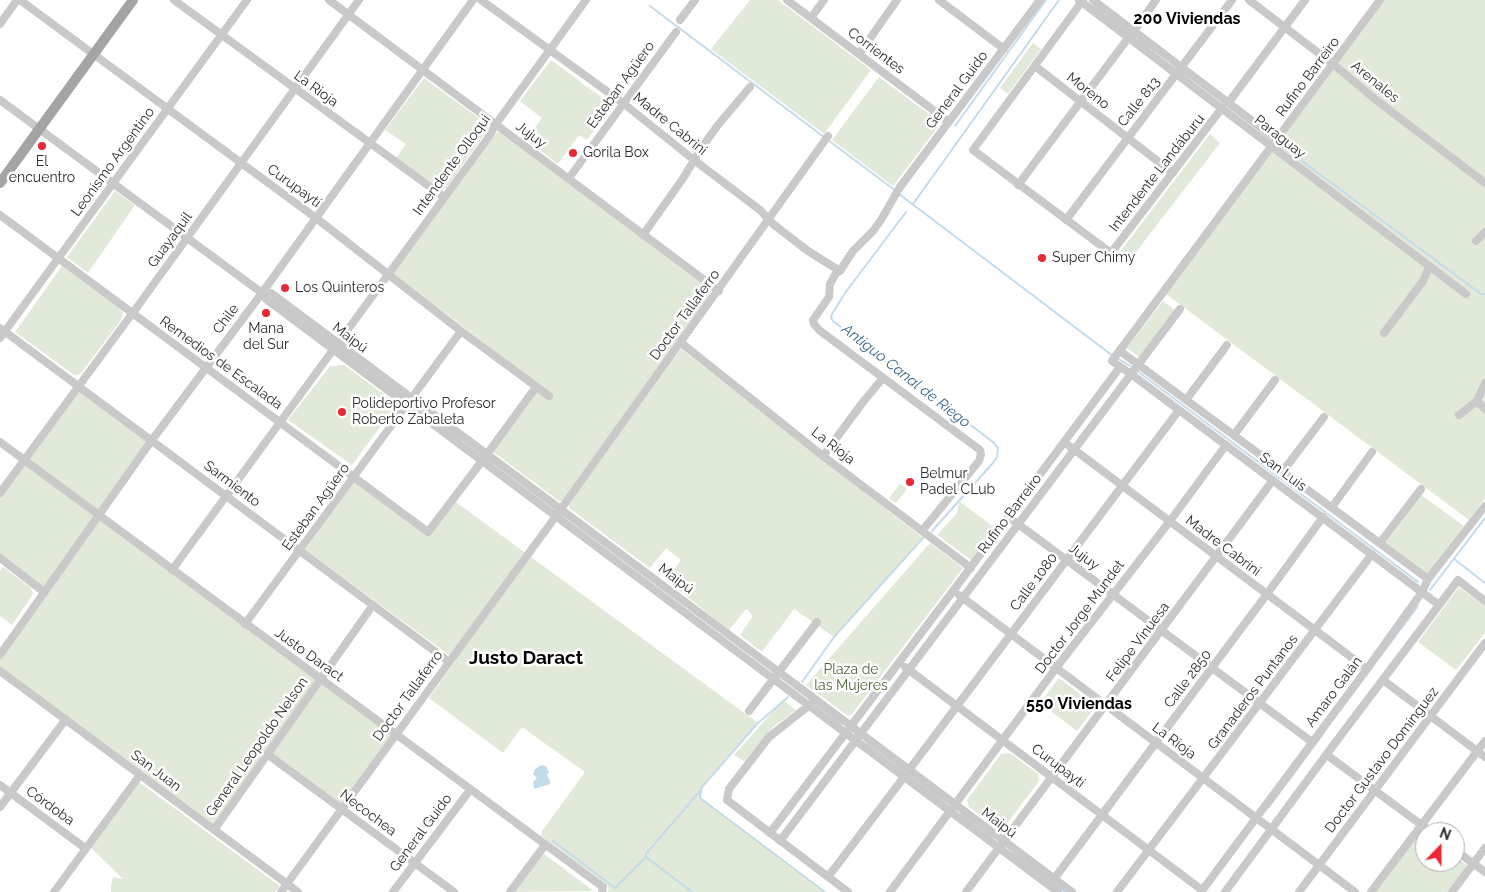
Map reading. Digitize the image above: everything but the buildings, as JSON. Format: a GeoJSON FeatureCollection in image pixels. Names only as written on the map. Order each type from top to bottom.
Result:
{"type":"FeatureCollection","features":[{"type":"Feature","properties":{"kind":"main road"},"geometry":{"type":"LineString","coordinates":[[0,183],[133,0]]}},
{"type":"Feature","properties":{"kind":"street"},"geometry":{"type":"LineString","coordinates":[[0,24],[19,0]]}},
{"type":"Feature","properties":{"kind":"street","name":"Curupaytí"},"geometry":{"type":"LineString","coordinates":[[19,0],[316,218],[461,331],[549,396]]}},
{"type":"Feature","properties":{"kind":"street","name":"La Rioja"},"geometry":{"type":"LineString","coordinates":[[174,0],[444,197]]}},
{"type":"Feature","properties":{"kind":"street","name":"Leonismo Argentino"},"geometry":{"type":"LineString","coordinates":[[2,332],[247,0]]}},
{"type":"Feature","properties":{"kind":"street","name":"Jujuy"},"geometry":{"type":"LineString","coordinates":[[328,0],[719,290]]}},
{"type":"Feature","properties":{"kind":"street","name":"Guayaquil"},"geometry":{"type":"LineString","coordinates":[[0,493],[359,0]]}},
{"type":"Feature","properties":{"kind":"street","name":"Chile"},"geometry":{"type":"LineString","coordinates":[[0,655],[152,440],[316,218],[473,0]]}},
{"type":"Feature","properties":{"kind":"street","name":"Madre Cabrini"},"geometry":{"type":"LineString","coordinates":[[481,0],[623,103],[760,210],[768,220],[808,251],[840,270]]}},
{"type":"Feature","properties":{"kind":"street","name":"Intendente Olloqui"},"geometry":{"type":"LineString","coordinates":[[172,570],[488,138],[496,124],[586,0]]}},
{"type":"Feature","properties":{"kind":"street"},"geometry":{"type":"LineString","coordinates":[[680,20],[695,0]]}},
{"type":"Feature","properties":{"kind":"street","name":"Corrientes"},"geometry":{"type":"LineString","coordinates":[[787,0],[949,122]]}},
{"type":"Feature","properties":{"kind":"street"},"geometry":{"type":"LineString","coordinates":[[811,18],[824,0]]}},
{"type":"Feature","properties":{"kind":"street"},"geometry":{"type":"LineString","coordinates":[[859,54],[897,0]]}},
{"type":"Feature","properties":{"kind":"street"},"geometry":{"type":"LineString","coordinates":[[939,0],[1004,48]]}},
{"type":"Feature","properties":{"kind":"street","name":"General Guido"},"geometry":{"type":"LineString","coordinates":[[883,378],[819,330],[814,324],[814,320],[829,297],[830,284],[836,273],[853,251],[873,232],[896,193],[1040,0]]}},
{"type":"Feature","properties":{"kind":"street","name":"Paraguay"},"geometry":{"type":"LineString","coordinates":[[1093,0],[1131,34]]}},
{"type":"Feature","properties":{"kind":"street"},"geometry":{"type":"LineString","coordinates":[[1018,184],[1156,0]]}},
{"type":"Feature","properties":{"kind":"street","name":"Calle 813"},"geometry":{"type":"LineString","coordinates":[[1066,220],[1232,0]]}},
{"type":"Feature","properties":{"kind":"street","name":"Arenales"},"geometry":{"type":"LineString","coordinates":[[1249,0],[1334,64],[1376,100],[1485,183]]}},
{"type":"Feature","properties":{"kind":"street","name":"Intendente Landáburu"},"geometry":{"type":"LineString","coordinates":[[1066,220],[1110,253],[1305,0]]}},
{"type":"Feature","properties":{"kind":"street","name":"Rufino Barreiro"},"geometry":{"type":"LineString","coordinates":[[1112,361],[1380,0]]}},
{"type":"Feature","properties":{"kind":"street"},"geometry":{"type":"LineString","coordinates":[[1066,220],[973,150],[1081,1]]}},
{"type":"Feature","properties":{"kind":"street","name":"Paraguay"},"geometry":{"type":"LineString","coordinates":[[1081,1],[1131,34],[1225,105],[1276,139]]}},
{"type":"Feature","properties":{"kind":"street","name":"Esteban Agüero"},"geometry":{"type":"LineString","coordinates":[[569,178],[676,32]]}},
{"type":"Feature","properties":{"kind":"street","name":"Moreno"},"geometry":{"type":"LineString","coordinates":[[1035,66],[1173,173]]}},
{"type":"Feature","properties":{"kind":"street"},"geometry":{"type":"LineString","coordinates":[[643,235],[718,125],[750,87]]}},
{"type":"Feature","properties":{"kind":"street","name":"Maipú"},"geometry":{"type":"LineString","coordinates":[[0,100],[262,292],[271,293],[336,347],[558,512],[635,564],[861,733],[906,773]]}},
{"type":"Feature","properties":{"kind":"street","name":"Paraguay"},"geometry":{"type":"LineString","coordinates":[[1225,105],[1271,146],[1466,294]]}},
{"type":"Feature","properties":{"kind":"street","name":"Doctor Tallaferro"},"geometry":{"type":"LineString","coordinates":[[281,892],[719,290],[826,139]]}},
{"type":"Feature","properties":{"kind":"street","name":"Remedios de Escalada"},"geometry":{"type":"LineString","coordinates":[[0,214],[428,532],[484,457]]}},
{"type":"Feature","properties":{"kind":"street"},"geometry":{"type":"LineString","coordinates":[[1476,241],[1485,232]]}},
{"type":"Feature","properties":{"kind":"street"},"geometry":{"type":"LineString","coordinates":[[1384,333],[1423,281],[1429,267]]}},
{"type":"Feature","properties":{"kind":"street","name":"Rufino Barreiro"},"geometry":{"type":"LineString","coordinates":[[856,741],[1180,309]]}},
{"type":"Feature","properties":{"kind":"street","name":"Esteban Agüero"},"geometry":{"type":"LineString","coordinates":[[245,624],[461,331]]}},
{"type":"Feature","properties":{"kind":"street","name":"Sarmiento"},"geometry":{"type":"LineString","coordinates":[[2,332],[152,440],[448,662]]}},
{"type":"Feature","properties":{"kind":"street","name":"La Rioja"},"geometry":{"type":"LineString","coordinates":[[680,342],[823,456],[971,568]]}},
{"type":"Feature","properties":{"kind":"street"},"geometry":{"type":"LineString","coordinates":[[1186,400],[1227,344]]}},
{"type":"Feature","properties":{"kind":"street","name":"San Luis"},"geometry":{"type":"LineString","coordinates":[[1120,351],[1428,579]]}},
{"type":"Feature","properties":{"kind":"street","name":"San Luis"},"geometry":{"type":"LineString","coordinates":[[1112,361],[1439,605]]}},
{"type":"Feature","properties":{"kind":"street","name":"Rufino Barreiro"},"geometry":{"type":"LineString","coordinates":[[846,733],[1120,367]]}},
{"type":"Feature","properties":{"kind":"street"},"geometry":{"type":"LineString","coordinates":[[823,456],[883,378],[980,450],[979,460],[922,531]]}},
{"type":"Feature","properties":{"kind":"street"},"geometry":{"type":"LineString","coordinates":[[1234,435],[1275,380]]}},
{"type":"Feature","properties":{"kind":"street"},"geometry":{"type":"LineString","coordinates":[[1459,415],[1477,401],[1485,383]]}},
{"type":"Feature","properties":{"kind":"street"},"geometry":{"type":"LineString","coordinates":[[484,457],[536,387]]}},
{"type":"Feature","properties":{"kind":"street"},"geometry":{"type":"LineString","coordinates":[[1477,401],[1485,409]]}},
{"type":"Feature","properties":{"kind":"street","name":"Calle 1080"},"geometry":{"type":"LineString","coordinates":[[828,877],[1179,410]]}},
{"type":"Feature","properties":{"kind":"street"},"geometry":{"type":"LineString","coordinates":[[1283,471],[1324,417]]}},
{"type":"Feature","properties":{"kind":"street","name":"Justo Daract"},"geometry":{"type":"LineString","coordinates":[[0,442],[545,844],[602,890]]}},
{"type":"Feature","properties":{"kind":"street","name":"Madre Cabrini"},"geometry":{"type":"LineString","coordinates":[[1064,442],[1367,669]]}},
{"type":"Feature","properties":{"kind":"street","name":"Doctor Jorge Mundet"},"geometry":{"type":"LineString","coordinates":[[890,892],[1056,668],[1226,446]]}},
{"type":"Feature","properties":{"kind":"street"},"geometry":{"type":"LineString","coordinates":[[1332,507],[1372,452]]}},
{"type":"Feature","properties":{"kind":"street","name":"Felipe Vinuesa"},"geometry":{"type":"LineString","coordinates":[[966,892],[1273,480]]}},
{"type":"Feature","properties":{"kind":"street"},"geometry":{"type":"LineString","coordinates":[[1380,543],[1421,489]]}},
{"type":"Feature","properties":{"kind":"street","name":"Amaro Galán"},"geometry":{"type":"LineString","coordinates":[[1202,891],[1367,669],[1422,592],[1428,579],[1485,506]]}},
{"type":"Feature","properties":{"kind":"street","name":"Maipú"},"geometry":{"type":"LineString","coordinates":[[558,512],[629,571],[856,741],[906,773],[953,808],[1058,892]]}},
{"type":"Feature","properties":{"kind":"street","name":"Jujuy"},"geometry":{"type":"LineString","coordinates":[[1009,517],[1312,742]]}},
{"type":"Feature","properties":{"kind":"street","name":"Calle 2850"},"geometry":{"type":"LineString","coordinates":[[1050,886],[1323,517]]}},
{"type":"Feature","properties":{"kind":"street","name":"Granaderos Puntanos"},"geometry":{"type":"LineString","coordinates":[[1117,892],[1372,554]]}},
{"type":"Feature","properties":{"kind":"street"},"geometry":{"type":"LineString","coordinates":[[0,558],[44,592]]}},
{"type":"Feature","properties":{"kind":"street"},"geometry":{"type":"LineString","coordinates":[[629,571],[635,564]]}},
{"type":"Feature","properties":{"kind":"street"},"geometry":{"type":"LineString","coordinates":[[1225,892],[1458,580],[1485,601]]}},
{"type":"Feature","properties":{"kind":"street","name":"La Rioja"},"geometry":{"type":"LineString","coordinates":[[953,591],[1355,892]]}},
{"type":"Feature","properties":{"kind":"street","name":"General Leopoldo Nelson"},"geometry":{"type":"LineString","coordinates":[[214,830],[372,605]]}},
{"type":"Feature","properties":{"kind":"street"},"geometry":{"type":"LineString","coordinates":[[702,626],[708,619]]}},
{"type":"Feature","properties":{"kind":"street"},"geometry":{"type":"LineString","coordinates":[[750,711],[817,622]]}},
{"type":"Feature","properties":{"kind":"street","name":"Doctor Gustavo Domínguez"},"geometry":{"type":"LineString","coordinates":[[1299,892],[1485,643]]}},
{"type":"Feature","properties":{"kind":"street","name":"Curupaytí"},"geometry":{"type":"LineString","coordinates":[[899,662],[1202,891]]}},
{"type":"Feature","properties":{"kind":"street","name":"San Juan"},"geometry":{"type":"LineString","coordinates":[[0,671],[298,892]]}},
{"type":"Feature","properties":{"kind":"street"},"geometry":{"type":"LineString","coordinates":[[1382,680],[1485,757]]}},
{"type":"Feature","properties":{"kind":"street"},"geometry":{"type":"LineString","coordinates":[[815,699],[809,706],[769,737],[729,789],[727,800],[848,892]]}},
{"type":"Feature","properties":{"kind":"street"},"geometry":{"type":"LineString","coordinates":[[0,807],[66,719]]}},
{"type":"Feature","properties":{"kind":"street"},"geometry":{"type":"LineString","coordinates":[[770,832],[846,733]]}},
{"type":"Feature","properties":{"kind":"street"},"geometry":{"type":"LineString","coordinates":[[780,840],[856,741]]}},
{"type":"Feature","properties":{"kind":"street"},"geometry":{"type":"LineString","coordinates":[[1424,822],[1485,741]]}},
{"type":"Feature","properties":{"kind":"street","name":"Necochea"},"geometry":{"type":"LineString","coordinates":[[267,754],[454,892]]}},
{"type":"Feature","properties":{"kind":"street"},"geometry":{"type":"LineString","coordinates":[[1327,754],[1418,822]]}},
{"type":"Feature","properties":{"kind":"street"},"geometry":{"type":"LineString","coordinates":[[54,892],[140,775]]}},
{"type":"Feature","properties":{"kind":"street","name":"Córdoba"},"geometry":{"type":"LineString","coordinates":[[0,785],[85,848]]}},
{"type":"Feature","properties":{"kind":"street","name":"General Guido"},"geometry":{"type":"LineString","coordinates":[[392,892],[470,790]]}},
{"type":"Feature","properties":{"kind":"street"},"geometry":{"type":"LineString","coordinates":[[1371,892],[1415,834]]}},
{"type":"Feature","properties":{"kind":"street"},"geometry":{"type":"LineString","coordinates":[[510,892],[545,844]]}},
{"type":"Feature","properties":{"kind":"street"},"geometry":{"type":"LineString","coordinates":[[1452,892],[1485,848]]}},
{"type":"Feature","properties":{"kind":"street"},"geometry":{"type":"LineString","coordinates":[[1465,857],[1485,872]]}},
{"type":"Feature","properties":{"kind":"street","name":"Maipú"},"geometry":{"type":"LineString","coordinates":[[1050,886],[1072,892]]}},
{"type":"Feature","properties":{"kind":"green space"},"geometry":{"type":"Polygon","coordinates":[[[750,0],[778,0],[871,70],[824,134],[711,49],[750,0]]]}},
{"type":"Feature","properties":{"kind":"green space"},"geometry":{"type":"Polygon","coordinates":[[[1385,0],[1485,0],[1485,498],[1469,520],[1166,294],[1385,0]]]}},
{"type":"Feature","properties":{"kind":"green space"},"geometry":{"type":"Polygon","coordinates":[[[1033,43],[1041,49],[1008,94],[1000,88],[1033,43]]]}},
{"type":"Feature","properties":{"kind":"green space"},"geometry":{"type":"Polygon","coordinates":[[[551,60],[613,106],[587,140],[579,135],[558,164],[526,140],[542,118],[520,101],[551,60]]]}},
{"type":"Feature","properties":{"kind":"green space"},"geometry":{"type":"Polygon","coordinates":[[[879,77],[941,123],[893,186],[832,140],[879,77]]]}},
{"type":"Feature","properties":{"kind":"green space"},"geometry":{"type":"Polygon","coordinates":[[[424,78],[488,125],[488,129],[446,188],[442,190],[396,158],[406,144],[385,130],[424,78]]]}},
{"type":"Feature","properties":{"kind":"green space"},"geometry":{"type":"Polygon","coordinates":[[[497,132],[503,133],[709,288],[710,296],[562,501],[559,501],[492,451],[539,385],[393,273],[497,132]]]}},
{"type":"Feature","properties":{"kind":"green space"},"geometry":{"type":"Polygon","coordinates":[[[1210,134],[1220,143],[1126,265],[1116,257],[1210,134]]]}},
{"type":"Feature","properties":{"kind":"green space"},"geometry":{"type":"Polygon","coordinates":[[[115,191],[135,205],[88,273],[67,257],[115,191]]]}},
{"type":"Feature","properties":{"kind":"green space"},"geometry":{"type":"Polygon","coordinates":[[[62,266],[119,308],[123,313],[121,320],[78,375],[74,375],[15,332],[62,266]]]}},
{"type":"Feature","properties":{"kind":"green space"},"geometry":{"type":"Polygon","coordinates":[[[1163,301],[1175,310],[1139,357],[1127,348],[1163,301]]]}},
{"type":"Feature","properties":{"kind":"green space"},"geometry":{"type":"Polygon","coordinates":[[[681,349],[923,538],[834,637],[794,609],[762,652],[740,635],[753,616],[746,609],[729,630],[666,580],[681,560],[666,548],[650,568],[569,508],[569,504],[681,349]]]}},
{"type":"Feature","properties":{"kind":"green space","name":"Polideportivo Profesor Roberto Zabaleta"},"geometry":{"type":"Polygon","coordinates":[[[344,365],[397,404],[352,465],[288,420],[330,366],[344,365]]]}},
{"type":"Feature","properties":{"kind":"green space"},"geometry":{"type":"Polygon","coordinates":[[[79,386],[152,440],[98,515],[395,735],[341,808],[267,754],[214,830],[0,671],[0,655],[44,592],[0,557],[0,494],[79,386]]]}},
{"type":"Feature","properties":{"kind":"green space"},"geometry":{"type":"Polygon","coordinates":[[[355,481],[428,531],[453,500],[758,723],[702,787],[700,798],[824,892],[607,892],[609,889],[607,885],[541,836],[542,831],[585,772],[522,727],[503,753],[429,698],[456,660],[305,550],[355,481]]]}},
{"type":"Feature","properties":{"kind":"green space"},"geometry":{"type":"Polygon","coordinates":[[[900,484],[907,489],[896,503],[889,498],[900,484]]]}},
{"type":"Feature","properties":{"kind":"green space"},"geometry":{"type":"Polygon","coordinates":[[[1421,495],[1464,526],[1427,574],[1386,543],[1421,495]]]}},
{"type":"Feature","properties":{"kind":"green space"},"geometry":{"type":"Polygon","coordinates":[[[959,501],[995,528],[971,560],[937,535],[957,513],[959,501]]]}},
{"type":"Feature","properties":{"kind":"green space","name":"Plaza de las Mujeres"},"geometry":{"type":"Polygon","coordinates":[[[930,543],[963,568],[852,714],[848,716],[806,685],[930,543]]]}},
{"type":"Feature","properties":{"kind":"green space"},"geometry":{"type":"Polygon","coordinates":[[[3,567],[31,588],[33,594],[12,625],[0,616],[0,571],[3,567]]]}},
{"type":"Feature","properties":{"kind":"green space"},"geometry":{"type":"Polygon","coordinates":[[[1459,587],[1485,606],[1485,633],[1456,670],[1418,642],[1459,587]]]}},
{"type":"Feature","properties":{"kind":"green space"},"geometry":{"type":"Polygon","coordinates":[[[1059,678],[1096,706],[1077,731],[1040,703],[1059,678]]]}},
{"type":"Feature","properties":{"kind":"green space"},"geometry":{"type":"Polygon","coordinates":[[[783,700],[796,710],[773,727],[745,762],[734,755],[783,700]]]}},
{"type":"Feature","properties":{"kind":"green space"},"geometry":{"type":"Polygon","coordinates":[[[1010,753],[1038,774],[1039,781],[1003,829],[998,829],[969,807],[967,800],[1001,754],[1010,753]]]}},
{"type":"Feature","properties":{"kind":"green space"},"geometry":{"type":"Polygon","coordinates":[[[139,782],[280,886],[275,892],[111,892],[113,877],[123,879],[90,847],[139,782]]]}},
{"type":"Feature","properties":{"kind":"green space"},"geometry":{"type":"Polygon","coordinates":[[[1415,839],[1415,872],[1462,872],[1447,892],[1375,892],[1415,839]]]}},
{"type":"Feature","properties":{"kind":"green space"},"geometry":{"type":"Polygon","coordinates":[[[542,853],[544,854],[594,891],[513,892],[542,853]]]}},
{"type":"Feature","properties":{"kind":"water"},"geometry":{"type":"Polygon","coordinates":[[[541,765],[546,766],[549,772],[547,775],[550,784],[534,789],[533,782],[537,778],[533,774],[535,769],[541,765]]]}},
{"type":"Feature","properties":{"kind":"waterway"},"geometry":{"type":"LineString","coordinates":[[955,126],[1046,0]]}},
{"type":"Feature","properties":{"kind":"waterway","name":"Antiguo Canal de Riego"},"geometry":{"type":"LineString","coordinates":[[913,204],[1059,0]]}},
{"type":"Feature","properties":{"kind":"waterway"},"geometry":{"type":"LineString","coordinates":[[650,6],[824,137]]}},
{"type":"Feature","properties":{"kind":"waterway"},"geometry":{"type":"LineString","coordinates":[[1094,6],[1154,51]]}},
{"type":"Feature","properties":{"kind":"waterway"},"geometry":{"type":"LineString","coordinates":[[1183,73],[1189,78]]}},
{"type":"Feature","properties":{"kind":"waterway"},"geometry":{"type":"LineString","coordinates":[[828,140],[896,191]]}},
{"type":"Feature","properties":{"kind":"waterway"},"geometry":{"type":"LineString","coordinates":[[1279,144],[1481,294],[1485,294]]}},
{"type":"Feature","properties":{"kind":"waterway"},"geometry":{"type":"LineString","coordinates":[[899,194],[1113,356]]}},
{"type":"Feature","properties":{"kind":"waterway","name":"Antiguo Canal de Riego"},"geometry":{"type":"LineString","coordinates":[[906,212],[845,293],[831,318],[993,442],[998,448],[997,457],[992,464],[932,531]]}},
{"type":"Feature","properties":{"kind":"waterway"},"geometry":{"type":"LineString","coordinates":[[1117,358],[1132,367]]}},
{"type":"Feature","properties":{"kind":"waterway"},"geometry":{"type":"LineString","coordinates":[[1136,370],[1418,582]]}},
{"type":"Feature","properties":{"kind":"waterway"},"geometry":{"type":"LineString","coordinates":[[1430,590],[1485,518]]}},
{"type":"Feature","properties":{"kind":"waterway","name":"Antiguo Canal de Riego"},"geometry":{"type":"LineString","coordinates":[[802,682],[834,637],[923,538]]}},
{"type":"Feature","properties":{"kind":"waterway"},"geometry":{"type":"LineString","coordinates":[[1454,559],[1485,583]]}},
{"type":"Feature","properties":{"kind":"waterway"},"geometry":{"type":"LineString","coordinates":[[1379,658],[1418,606]]}},
{"type":"Feature","properties":{"kind":"waterway","name":"Antiguo Canal de Riego"},"geometry":{"type":"LineString","coordinates":[[788,697],[758,723],[702,787],[700,798],[825,892]]}},
{"type":"Feature","properties":{"kind":"waterway"},"geometry":{"type":"LineString","coordinates":[[816,705],[841,724]]}},
{"type":"Feature","properties":{"kind":"waterway"},"geometry":{"type":"LineString","coordinates":[[1269,807],[1323,734]]}},
{"type":"Feature","properties":{"kind":"waterway"},"geometry":{"type":"LineString","coordinates":[[867,744],[945,802]]}},
{"type":"Feature","properties":{"kind":"waterway"},"geometry":{"type":"LineString","coordinates":[[553,841],[615,888],[646,857],[646,854],[700,791]]}},
{"type":"Feature","properties":{"kind":"waterway"},"geometry":{"type":"LineString","coordinates":[[961,814],[992,837]]}},
{"type":"Feature","properties":{"kind":"waterway"},"geometry":{"type":"LineString","coordinates":[[1013,853],[1065,892]]}},
{"type":"Feature","properties":{"kind":"waterway"},"geometry":{"type":"LineString","coordinates":[[646,857],[692,892]]}},
{"type":"Feature","properties":{"kind":"place","name":"El encuentro"},"geometry":{"type":"Point","coordinates":[42,146]}},
{"type":"Feature","properties":{"kind":"place","name":"Gorila Box"},"geometry":{"type":"Point","coordinates":[573,153]}},
{"type":"Feature","properties":{"kind":"place","name":"Super Chimy"},"geometry":{"type":"Point","coordinates":[1042,258]}},
{"type":"Feature","properties":{"kind":"place","name":"Los Quinteros"},"geometry":{"type":"Point","coordinates":[285,288]}},
{"type":"Feature","properties":{"kind":"place","name":"Mana del Sur"},"geometry":{"type":"Point","coordinates":[266,313]}},
{"type":"Feature","properties":{"kind":"place","name":"Polideportivo Profesor Roberto Zabaleta"},"geometry":{"type":"Point","coordinates":[342,412]}},
{"type":"Feature","properties":{"kind":"place","name":"Belmur Padel CLub"},"geometry":{"type":"Point","coordinates":[910,482]}},
{"type":"Feature","properties":{"kind":"district","name":"200 Viviendas"},"geometry":{"type":"Point","coordinates":[1187,19]}},
{"type":"Feature","properties":{"kind":"district","name":"Justo Daract"},"geometry":{"type":"Point","coordinates":[526,658]}},
{"type":"Feature","properties":{"kind":"district","name":"550 Viviendas"},"geometry":{"type":"Point","coordinates":[1079,704]}}]}
